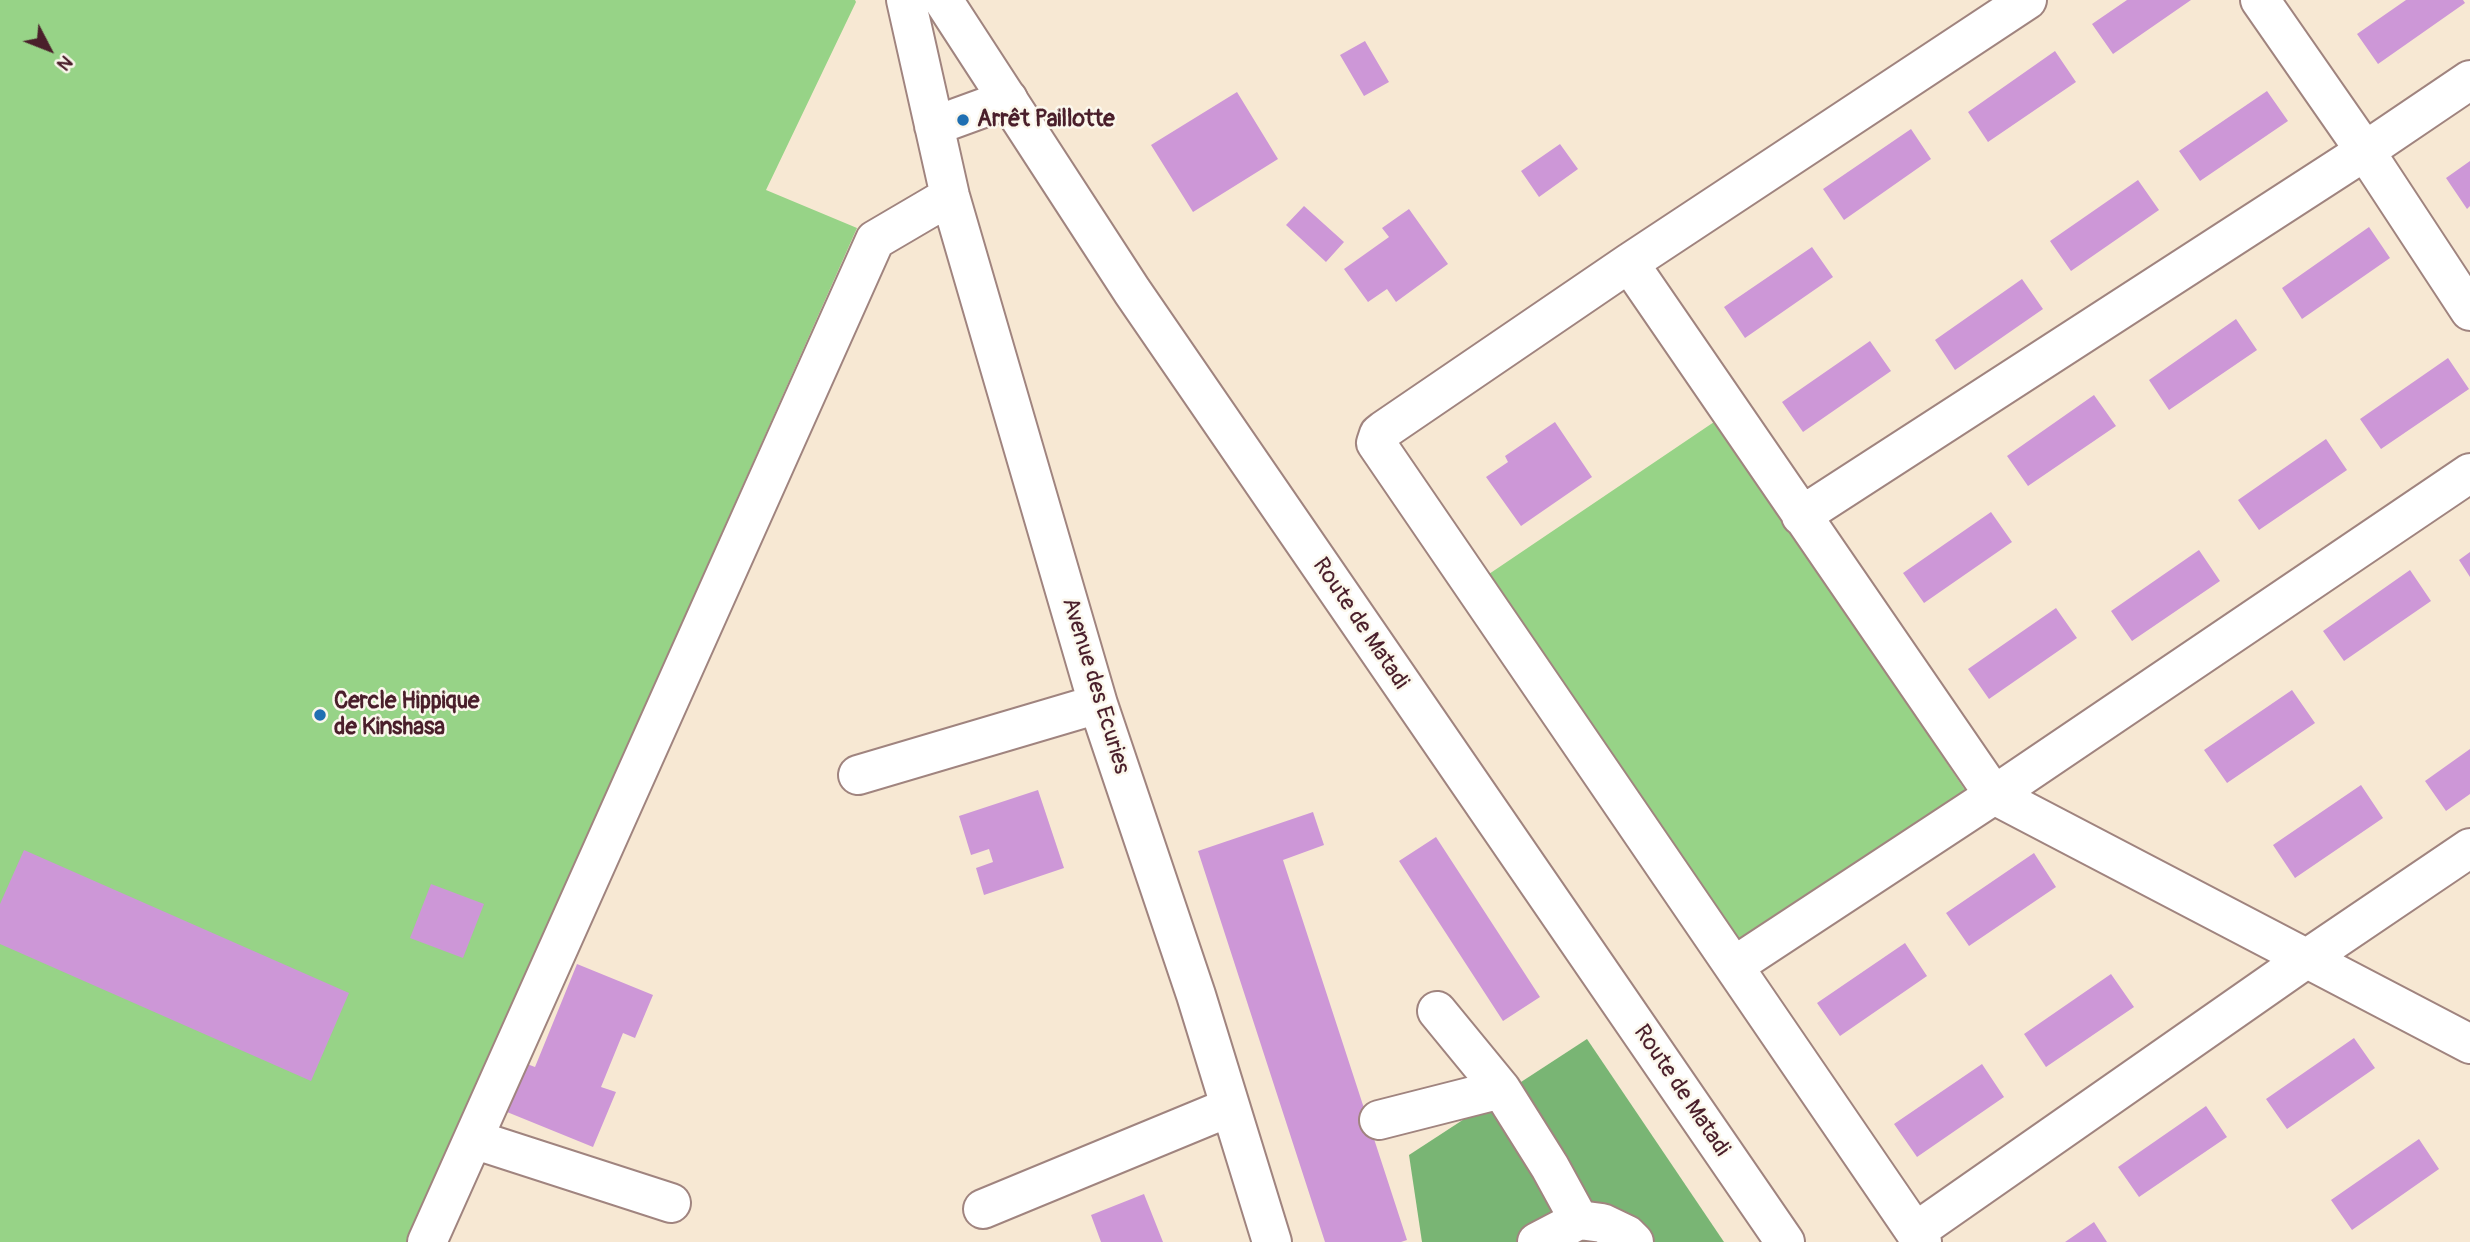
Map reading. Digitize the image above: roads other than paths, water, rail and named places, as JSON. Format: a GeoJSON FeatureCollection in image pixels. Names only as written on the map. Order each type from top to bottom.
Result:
{"type":"FeatureCollection","features":[{"type":"Feature","properties":{"kind":"street","name":"Avenue des Ecuries"},"geometry":{"type":"LineString","coordinates":[[906,0],[950,196],[1098,705],[1196,995],[1272,1242]]}},
{"type":"Feature","properties":{"kind":"street","name":"Route de Matadi"},"geometry":{"type":"LineString","coordinates":[[943,0],[1132,291],[1785,1242]]}},
{"type":"Feature","properties":{"kind":"street"},"geometry":{"type":"LineString","coordinates":[[2027,0],[1629,263],[1384,430],[1379,434],[1376,443],[1919,1237],[2306,959],[2470,848]]}},
{"type":"Feature","properties":{"kind":"street"},"geometry":{"type":"LineString","coordinates":[[2260,0],[2365,151],[2470,311]]}},
{"type":"Feature","properties":{"kind":"street"},"geometry":{"type":"LineString","coordinates":[[1801,516],[2365,151],[2470,80]]}},
{"type":"Feature","properties":{"kind":"street"},"geometry":{"type":"LineString","coordinates":[[934,125],[1007,99]]}},
{"type":"Feature","properties":{"kind":"street"},"geometry":{"type":"LineString","coordinates":[[427,1242],[875,240],[950,196]]}},
{"type":"Feature","properties":{"kind":"street"},"geometry":{"type":"LineString","coordinates":[[1629,263],[1994,795],[2470,1044]]}},
{"type":"Feature","properties":{"kind":"street"},"geometry":{"type":"LineString","coordinates":[[1734,966],[1994,795],[2470,473]]}},
{"type":"Feature","properties":{"kind":"street"},"geometry":{"type":"LineString","coordinates":[[858,775],[1098,705]]}},
{"type":"Feature","properties":{"kind":"street"},"geometry":{"type":"LineString","coordinates":[[1437,1010],[1501,1089],[1550,1167],[1579,1220]]}},
{"type":"Feature","properties":{"kind":"street"},"geometry":{"type":"LineString","coordinates":[[1379,1120],[1501,1089]]}},
{"type":"Feature","properties":{"kind":"street"},"geometry":{"type":"LineString","coordinates":[[983,1209],[1230,1107]]}},
{"type":"Feature","properties":{"kind":"street"},"geometry":{"type":"LineString","coordinates":[[473,1139],[671,1203]]}},
{"type":"Feature","properties":{"kind":"street"},"geometry":{"type":"LineString","coordinates":[[1537,1242],[1579,1220],[1602,1223],[1627,1235],[1634,1242]]}},
{"type":"Feature","properties":{"kind":"place","name":"Arrêt Paillotte"},"geometry":{"type":"Point","coordinates":[963,120]}},
{"type":"Feature","properties":{"kind":"place","name":"Cercle Hippique de Kinshasa"},"geometry":{"type":"Point","coordinates":[320,715]}}]}
